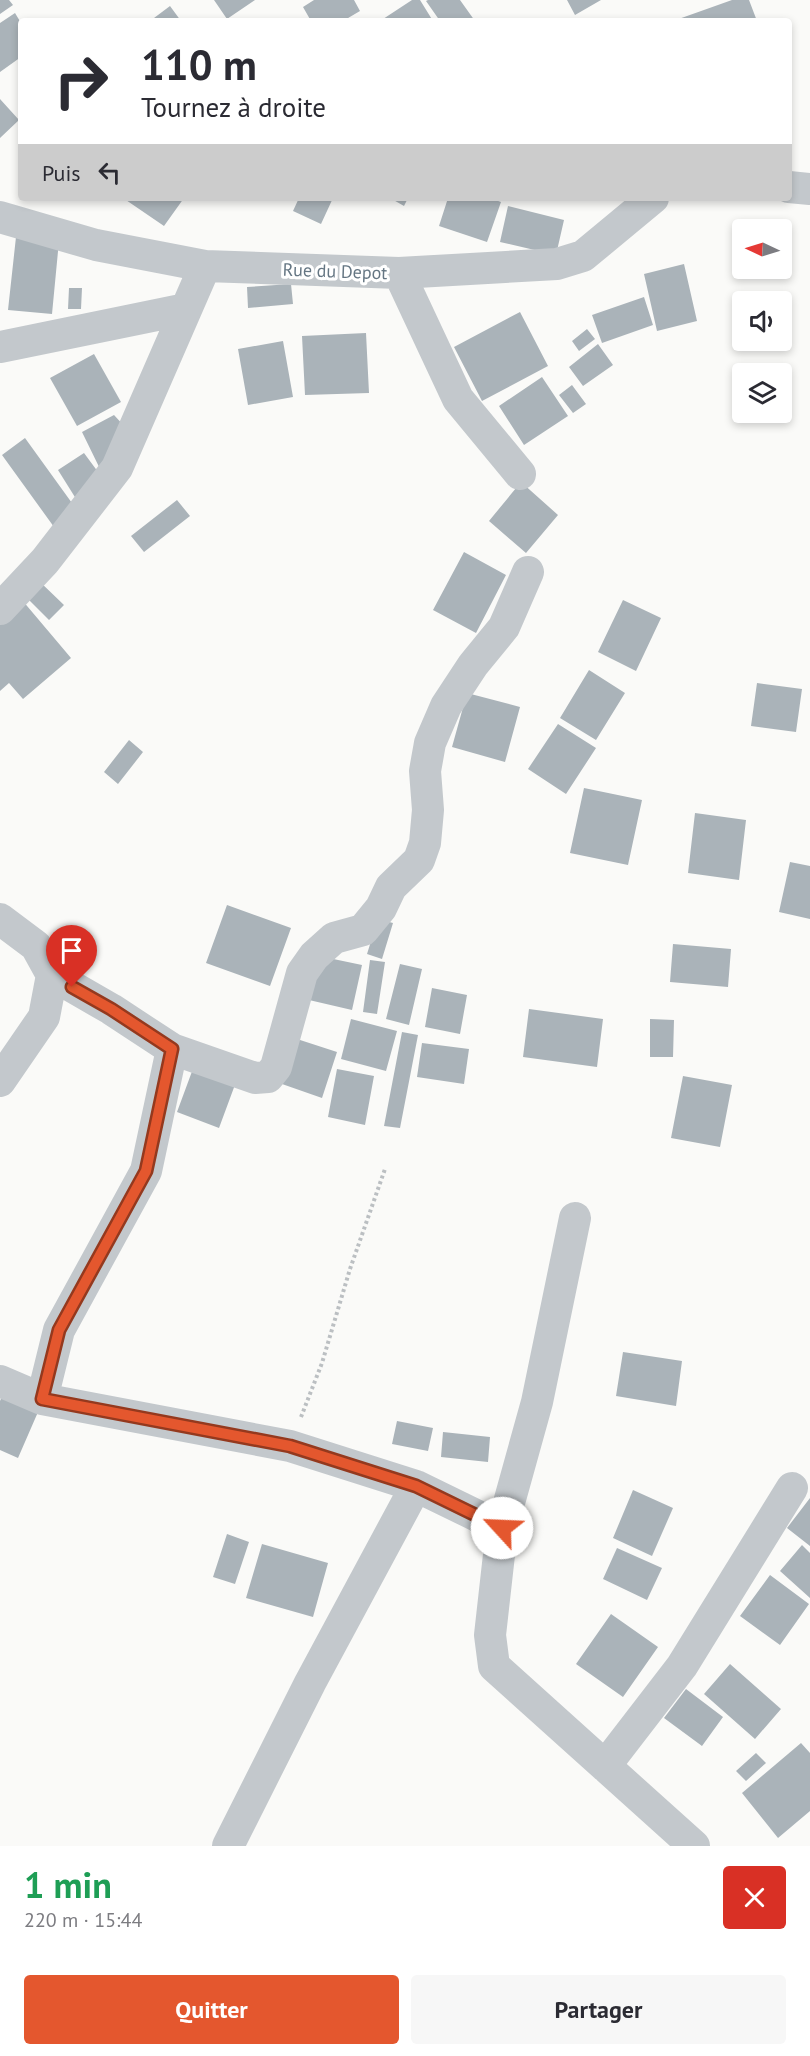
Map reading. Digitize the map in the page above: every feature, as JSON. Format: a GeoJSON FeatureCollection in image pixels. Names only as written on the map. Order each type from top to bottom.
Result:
{"type":"FeatureCollection","features":[{"type":"Feature","properties":{"kind":"street"},"geometry":{"type":"LineString","coordinates":[[792,187],[810,189]]}},
{"type":"Feature","properties":{"kind":"street","name":"Rue du Depot"},"geometry":{"type":"LineString","coordinates":[[0,217],[96,245],[205,266],[399,273],[557,264],[582,256],[649,201]]}},
{"type":"Feature","properties":{"kind":"street"},"geometry":{"type":"LineString","coordinates":[[0,609],[45,561],[117,468],[205,266]]}},
{"type":"Feature","properties":{"kind":"street"},"geometry":{"type":"LineString","coordinates":[[399,273],[458,399],[519,474]]}},
{"type":"Feature","properties":{"kind":"street"},"geometry":{"type":"LineString","coordinates":[[0,347],[186,309]]}},
{"type":"Feature","properties":{"kind":"street"},"geometry":{"type":"LineString","coordinates":[[0,919],[36,946],[52,975],[111,1009],[172,1049],[255,1078],[268,1077],[276,1067],[302,973],[314,956],[334,938],[363,930],[381,908],[391,887],[419,860],[425,843],[428,810],[425,771],[430,743],[446,706],[473,665],[504,627],[528,572]]}},
{"type":"Feature","properties":{"kind":"street"},"geometry":{"type":"LineString","coordinates":[[0,1081],[44,1017],[52,975]]}},
{"type":"Feature","properties":{"kind":"street"},"geometry":{"type":"LineString","coordinates":[[42,1399],[59,1330],[146,1171],[172,1049]]}},
{"type":"Feature","properties":{"kind":"street"},"geometry":{"type":"LineString","coordinates":[[575,1218],[537,1402],[502,1528],[490,1635],[495,1666],[694,1846]]}},
{"type":"Feature","properties":{"kind":"street"},"geometry":{"type":"LineString","coordinates":[[0,1381],[42,1399],[290,1446],[416,1486],[502,1528]]}},
{"type":"Feature","properties":{"kind":"street"},"geometry":{"type":"LineString","coordinates":[[228,1846],[310,1683],[416,1486]]}},
{"type":"Feature","properties":{"kind":"street"},"geometry":{"type":"LineString","coordinates":[[605,1766],[682,1666],[792,1488]]}},
{"type":"Feature","properties":{"kind":"path"},"geometry":{"type":"LineString","coordinates":[[290,1446],[322,1363],[350,1269],[385,1169]]}},
{"type":"Feature","properties":{"kind":"building"},"geometry":{"type":"Polygon","coordinates":[[[0,0],[9,0],[13,5],[0,14],[0,0]]]}},
{"type":"Feature","properties":{"kind":"building"},"geometry":{"type":"Polygon","coordinates":[[[214,0],[255,0],[228,18],[214,0]]]}},
{"type":"Feature","properties":{"kind":"building"},"geometry":{"type":"Polygon","coordinates":[[[314,0],[354,0],[360,11],[348,18],[309,18],[303,7],[314,0]]]}},
{"type":"Feature","properties":{"kind":"building"},"geometry":{"type":"Polygon","coordinates":[[[412,0],[420,0],[431,18],[385,18],[412,0]]]}},
{"type":"Feature","properties":{"kind":"building"},"geometry":{"type":"Polygon","coordinates":[[[460,0],[473,18],[438,18],[426,1],[460,0]]]}},
{"type":"Feature","properties":{"kind":"building"},"geometry":{"type":"Polygon","coordinates":[[[567,0],[601,0],[575,15],[567,0]]]}},
{"type":"Feature","properties":{"kind":"building"},"geometry":{"type":"Polygon","coordinates":[[[732,0],[749,0],[756,18],[681,18],[732,0]]]}},
{"type":"Feature","properties":{"kind":"building"},"geometry":{"type":"Polygon","coordinates":[[[170,6],[179,18],[154,18],[170,6]]]}},
{"type":"Feature","properties":{"kind":"building"},"geometry":{"type":"Polygon","coordinates":[[[15,13],[18,18],[18,59],[0,72],[0,23],[15,13]]]}},
{"type":"Feature","properties":{"kind":"building"},"geometry":{"type":"Polygon","coordinates":[[[0,99],[18,121],[0,138],[0,99]]]}},
{"type":"Feature","properties":{"kind":"building"},"geometry":{"type":"Polygon","coordinates":[[[127,201],[182,201],[164,226],[127,201]]]}},
{"type":"Feature","properties":{"kind":"building"},"geometry":{"type":"Polygon","coordinates":[[[298,201],[332,201],[321,224],[293,211],[298,201]]]}},
{"type":"Feature","properties":{"kind":"building"},"geometry":{"type":"Polygon","coordinates":[[[395,201],[406,201],[404,206],[395,201]]]}},
{"type":"Feature","properties":{"kind":"building"},"geometry":{"type":"Polygon","coordinates":[[[447,201],[501,202],[487,242],[439,226],[447,201]]]}},
{"type":"Feature","properties":{"kind":"building"},"geometry":{"type":"Polygon","coordinates":[[[508,206],[564,220],[556,255],[500,242],[508,206]]]}},
{"type":"Feature","properties":{"kind":"building"},"geometry":{"type":"Polygon","coordinates":[[[16,237],[59,241],[52,314],[8,310],[16,237]]]}},
{"type":"Feature","properties":{"kind":"building"},"geometry":{"type":"Polygon","coordinates":[[[684,264],[697,321],[657,331],[644,274],[684,264]]]}},
{"type":"Feature","properties":{"kind":"building"},"geometry":{"type":"Polygon","coordinates":[[[291,284],[293,304],[248,308],[247,287],[291,284]]]}},
{"type":"Feature","properties":{"kind":"building"},"geometry":{"type":"Polygon","coordinates":[[[69,288],[82,288],[81,309],[68,309],[69,288]]]}},
{"type":"Feature","properties":{"kind":"building"},"geometry":{"type":"Polygon","coordinates":[[[644,297],[653,325],[602,343],[592,315],[644,297]]]}},
{"type":"Feature","properties":{"kind":"building"},"geometry":{"type":"Polygon","coordinates":[[[520,312],[548,366],[482,401],[454,347],[520,312]]]}},
{"type":"Feature","properties":{"kind":"building"},"geometry":{"type":"Polygon","coordinates":[[[587,329],[595,339],[579,351],[572,341],[587,329]]]}},
{"type":"Feature","properties":{"kind":"building"},"geometry":{"type":"Polygon","coordinates":[[[366,333],[369,393],[305,395],[302,336],[366,333]]]}},
{"type":"Feature","properties":{"kind":"building"},"geometry":{"type":"Polygon","coordinates":[[[283,341],[293,397],[248,405],[238,349],[283,341]]]}},
{"type":"Feature","properties":{"kind":"building"},"geometry":{"type":"Polygon","coordinates":[[[598,344],[613,365],[583,386],[569,367],[598,344]]]}},
{"type":"Feature","properties":{"kind":"building"},"geometry":{"type":"Polygon","coordinates":[[[94,354],[121,402],[77,426],[50,378],[94,354]]]}},
{"type":"Feature","properties":{"kind":"building"},"geometry":{"type":"Polygon","coordinates":[[[542,377],[568,416],[524,445],[499,406],[542,377]]]}},
{"type":"Feature","properties":{"kind":"building"},"geometry":{"type":"Polygon","coordinates":[[[572,385],[586,404],[573,413],[559,395],[572,385]]]}},
{"type":"Feature","properties":{"kind":"building"},"geometry":{"type":"Polygon","coordinates":[[[114,415],[126,428],[103,475],[82,432],[114,415]]]}},
{"type":"Feature","properties":{"kind":"building"},"geometry":{"type":"Polygon","coordinates":[[[25,438],[77,510],[54,527],[2,455],[25,438]]]}},
{"type":"Feature","properties":{"kind":"building"},"geometry":{"type":"Polygon","coordinates":[[[84,453],[101,476],[78,502],[58,470],[84,453]]]}},
{"type":"Feature","properties":{"kind":"building"},"geometry":{"type":"Polygon","coordinates":[[[521,482],[558,515],[526,553],[489,521],[521,482]]]}},
{"type":"Feature","properties":{"kind":"building"},"geometry":{"type":"Polygon","coordinates":[[[177,500],[190,516],[144,552],[131,536],[177,500]]]}},
{"type":"Feature","properties":{"kind":"building"},"geometry":{"type":"Polygon","coordinates":[[[464,552],[506,575],[476,633],[433,610],[464,552]]]}},
{"type":"Feature","properties":{"kind":"building"},"geometry":{"type":"Polygon","coordinates":[[[38,580],[64,605],[49,620],[24,595],[38,580]]]}},
{"type":"Feature","properties":{"kind":"building"},"geometry":{"type":"Polygon","coordinates":[[[22,600],[71,658],[23,699],[9,683],[0,691],[0,619],[22,600]]]}},
{"type":"Feature","properties":{"kind":"building"},"geometry":{"type":"Polygon","coordinates":[[[623,600],[661,618],[636,671],[598,652],[623,600]]]}},
{"type":"Feature","properties":{"kind":"building"},"geometry":{"type":"Polygon","coordinates":[[[589,670],[625,693],[596,740],[560,718],[589,670]]]}},
{"type":"Feature","properties":{"kind":"building"},"geometry":{"type":"Polygon","coordinates":[[[757,683],[802,689],[796,732],[751,726],[757,683]]]}},
{"type":"Feature","properties":{"kind":"building"},"geometry":{"type":"Polygon","coordinates":[[[467,693],[520,707],[505,762],[452,747],[467,693]]]}},
{"type":"Feature","properties":{"kind":"building"},"geometry":{"type":"Polygon","coordinates":[[[558,724],[596,748],[566,794],[528,769],[558,724]]]}},
{"type":"Feature","properties":{"kind":"building"},"geometry":{"type":"Polygon","coordinates":[[[129,740],[143,752],[118,784],[104,772],[129,740]]]}},
{"type":"Feature","properties":{"kind":"building"},"geometry":{"type":"Polygon","coordinates":[[[584,788],[642,800],[628,865],[570,853],[584,788]]]}},
{"type":"Feature","properties":{"kind":"building"},"geometry":{"type":"Polygon","coordinates":[[[695,813],[746,820],[739,880],[688,873],[695,813]]]}},
{"type":"Feature","properties":{"kind":"building"},"geometry":{"type":"Polygon","coordinates":[[[790,862],[810,866],[810,919],[779,912],[790,862]]]}},
{"type":"Feature","properties":{"kind":"building"},"geometry":{"type":"Polygon","coordinates":[[[227,905],[291,928],[270,986],[206,963],[227,905]]]}},
{"type":"Feature","properties":{"kind":"building"},"geometry":{"type":"Polygon","coordinates":[[[378,919],[393,923],[382,959],[367,954],[378,919]]]}},
{"type":"Feature","properties":{"kind":"building"},"geometry":{"type":"Polygon","coordinates":[[[673,944],[731,949],[728,987],[670,982],[673,944]]]}},
{"type":"Feature","properties":{"kind":"building"},"geometry":{"type":"Polygon","coordinates":[[[319,956],[362,965],[352,1010],[309,1000],[319,956]]]}},
{"type":"Feature","properties":{"kind":"building"},"geometry":{"type":"Polygon","coordinates":[[[370,960],[385,962],[377,1014],[363,1012],[370,960]]]}},
{"type":"Feature","properties":{"kind":"building"},"geometry":{"type":"Polygon","coordinates":[[[400,964],[422,969],[409,1025],[386,1019],[400,964]]]}},
{"type":"Feature","properties":{"kind":"building"},"geometry":{"type":"Polygon","coordinates":[[[432,988],[467,995],[460,1034],[425,1027],[432,988]]]}},
{"type":"Feature","properties":{"kind":"building"},"geometry":{"type":"Polygon","coordinates":[[[529,1009],[603,1019],[597,1067],[523,1057],[529,1009]]]}},
{"type":"Feature","properties":{"kind":"building"},"geometry":{"type":"Polygon","coordinates":[[[351,1019],[397,1031],[386,1071],[341,1059],[351,1019]]]}},
{"type":"Feature","properties":{"kind":"building"},"geometry":{"type":"Polygon","coordinates":[[[650,1019],[674,1020],[673,1057],[650,1057],[650,1019]]]}},
{"type":"Feature","properties":{"kind":"building"},"geometry":{"type":"Polygon","coordinates":[[[402,1032],[418,1035],[400,1128],[384,1126],[402,1032]]]}},
{"type":"Feature","properties":{"kind":"building"},"geometry":{"type":"Polygon","coordinates":[[[297,1039],[337,1052],[322,1098],[282,1084],[297,1039]]]}},
{"type":"Feature","properties":{"kind":"building"},"geometry":{"type":"Polygon","coordinates":[[[422,1043],[469,1049],[464,1084],[417,1077],[422,1043]]]}},
{"type":"Feature","properties":{"kind":"building"},"geometry":{"type":"Polygon","coordinates":[[[194,1066],[236,1082],[219,1128],[177,1112],[194,1066]]]}},
{"type":"Feature","properties":{"kind":"building"},"geometry":{"type":"Polygon","coordinates":[[[337,1069],[374,1076],[365,1125],[328,1117],[337,1069]]]}},
{"type":"Feature","properties":{"kind":"building"},"geometry":{"type":"Polygon","coordinates":[[[683,1076],[732,1085],[720,1147],[671,1138],[683,1076]]]}},
{"type":"Feature","properties":{"kind":"building"},"geometry":{"type":"Polygon","coordinates":[[[623,1352],[682,1361],[676,1406],[616,1396],[623,1352]]]}},
{"type":"Feature","properties":{"kind":"building"},"geometry":{"type":"Polygon","coordinates":[[[2,1396],[38,1412],[18,1458],[0,1450],[0,1401],[2,1396]]]}},
{"type":"Feature","properties":{"kind":"building"},"geometry":{"type":"Polygon","coordinates":[[[397,1421],[433,1428],[428,1451],[392,1444],[397,1421]]]}},
{"type":"Feature","properties":{"kind":"building"},"geometry":{"type":"Polygon","coordinates":[[[443,1432],[490,1437],[488,1462],[441,1457],[443,1432]]]}},
{"type":"Feature","properties":{"kind":"building"},"geometry":{"type":"Polygon","coordinates":[[[633,1490],[673,1508],[652,1556],[613,1538],[633,1490]]]}},
{"type":"Feature","properties":{"kind":"building"},"geometry":{"type":"Polygon","coordinates":[[[810,1498],[810,1546],[787,1528],[810,1498]]]}},
{"type":"Feature","properties":{"kind":"building"},"geometry":{"type":"Polygon","coordinates":[[[227,1534],[249,1542],[235,1584],[213,1577],[227,1534]]]}},
{"type":"Feature","properties":{"kind":"building"},"geometry":{"type":"Polygon","coordinates":[[[262,1544],[328,1563],[313,1617],[246,1598],[262,1544]]]}},
{"type":"Feature","properties":{"kind":"building"},"geometry":{"type":"Polygon","coordinates":[[[802,1545],[810,1553],[810,1598],[780,1571],[802,1545]]]}},
{"type":"Feature","properties":{"kind":"building"},"geometry":{"type":"Polygon","coordinates":[[[617,1548],[662,1568],[647,1600],[603,1579],[617,1548]]]}},
{"type":"Feature","properties":{"kind":"building"},"geometry":{"type":"Polygon","coordinates":[[[770,1575],[809,1604],[780,1645],[740,1616],[770,1575]]]}},
{"type":"Feature","properties":{"kind":"building"},"geometry":{"type":"Polygon","coordinates":[[[611,1614],[658,1647],[623,1697],[576,1664],[611,1614]]]}},
{"type":"Feature","properties":{"kind":"building"},"geometry":{"type":"Polygon","coordinates":[[[730,1664],[781,1709],[755,1739],[704,1694],[730,1664]]]}},
{"type":"Feature","properties":{"kind":"building"},"geometry":{"type":"Polygon","coordinates":[[[686,1689],[723,1717],[702,1746],[664,1718],[686,1689]]]}},
{"type":"Feature","properties":{"kind":"building"},"geometry":{"type":"Polygon","coordinates":[[[801,1743],[810,1753],[810,1811],[778,1838],[742,1793],[801,1743]]]}},
{"type":"Feature","properties":{"kind":"building"},"geometry":{"type":"Polygon","coordinates":[[[756,1753],[766,1763],[746,1781],[736,1771],[756,1753]]]}},
{"type":"Feature","properties":{"kind":"route"},"geometry":{"type":"LineString","coordinates":[[72,987],[111,1009],[172,1049],[146,1171],[59,1330],[42,1399],[290,1446],[416,1486],[502,1528]]}}]}
